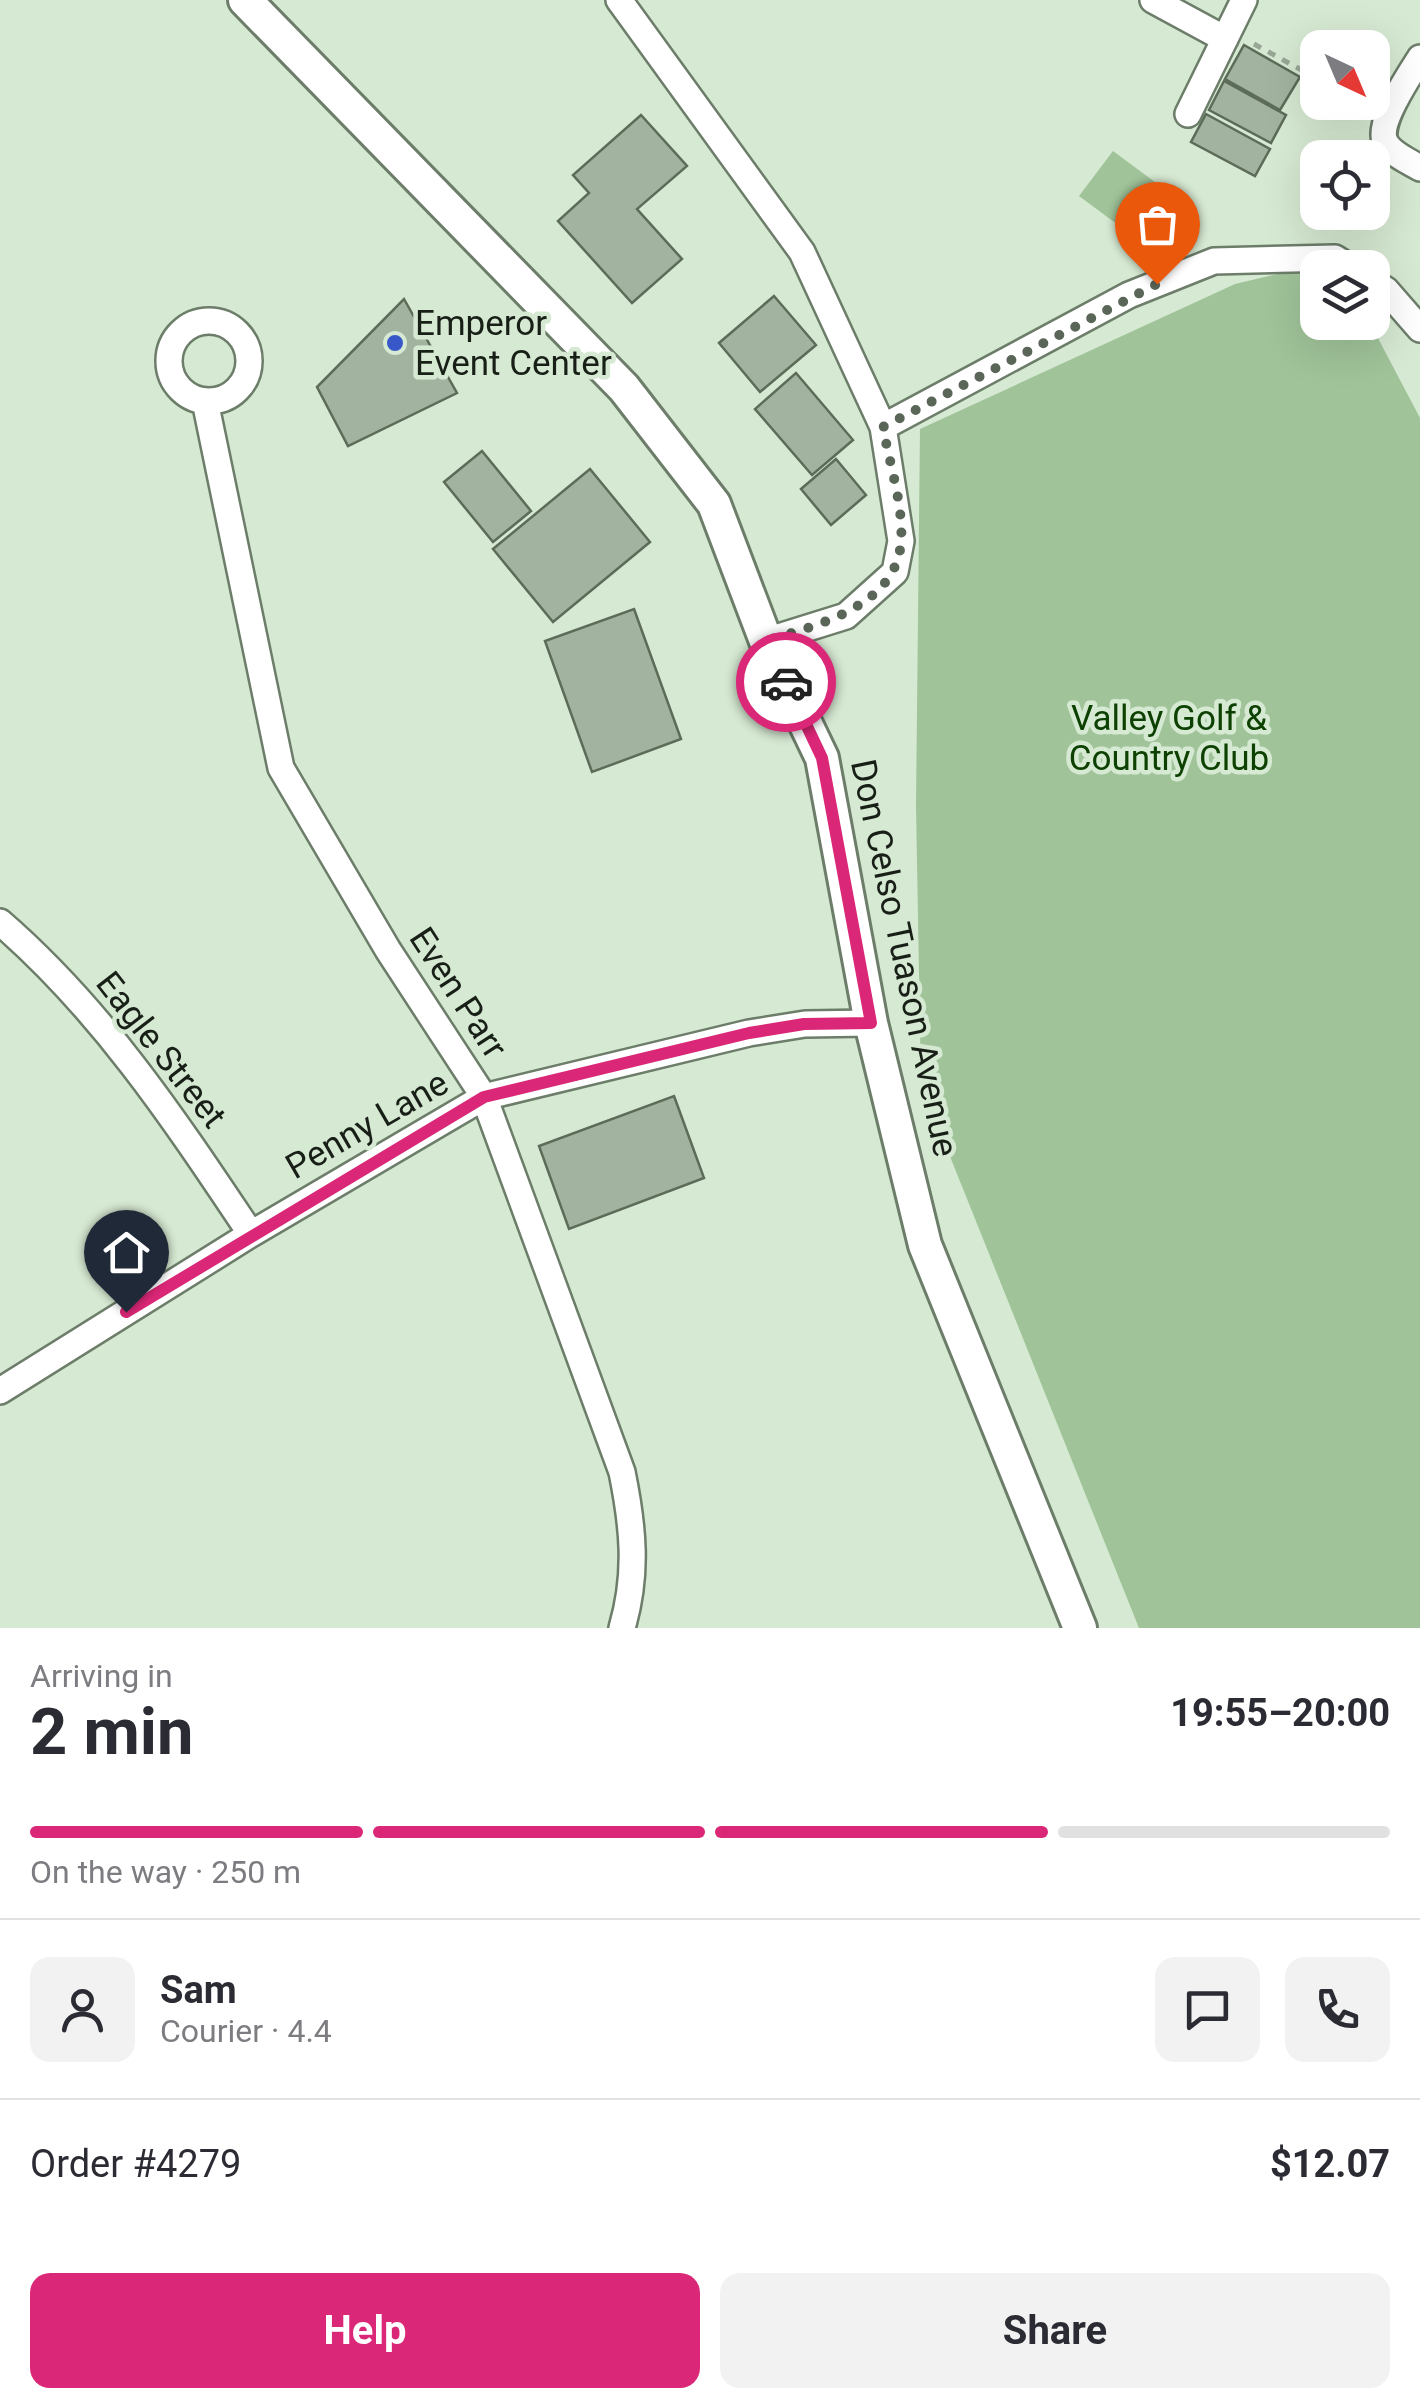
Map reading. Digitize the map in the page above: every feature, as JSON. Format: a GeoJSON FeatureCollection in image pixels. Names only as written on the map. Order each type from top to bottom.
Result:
{"type":"FeatureCollection","features":[{"type":"Feature","properties":{"kind":"street","name":"Don Celso Tuason Avenue"},"geometry":{"type":"LineString","coordinates":[[245,0],[624,388],[714,504],[766,641],[822,758],[871,1023],[926,1245],[1080,1628]]}},
{"type":"Feature","properties":{"kind":"street"},"geometry":{"type":"LineString","coordinates":[[619,0],[802,252],[883,427],[902,540],[894,572],[846,616],[766,641]]}},
{"type":"Feature","properties":{"kind":"street"},"geometry":{"type":"LineString","coordinates":[[1152,0],[1227,34]]}},
{"type":"Feature","properties":{"kind":"street"},"geometry":{"type":"LineString","coordinates":[[1188,114],[1244,0]]}},
{"type":"Feature","properties":{"kind":"street"},"geometry":{"type":"LineString","coordinates":[[1420,58],[1386,116],[1383,138],[1388,148],[1420,168]]}},
{"type":"Feature","properties":{"kind":"street"},"geometry":{"type":"LineString","coordinates":[[883,427],[1129,296],[1214,260],[1300,259]]}},
{"type":"Feature","properties":{"kind":"street"},"geometry":{"type":"LineString","coordinates":[[1390,295],[1420,329]]}},
{"type":"Feature","properties":{"kind":"street","name":"Even Parr"},"geometry":{"type":"LineString","coordinates":[[205,401],[281,768],[388,950],[484,1097],[622,1472],[634,1530],[633,1576],[622,1628]]}},
{"type":"Feature","properties":{"kind":"street","name":"Eagle Street"},"geometry":{"type":"LineString","coordinates":[[0,922],[52,968],[149,1082],[251,1234]]}},
{"type":"Feature","properties":{"kind":"street","name":"Penny Lane"},"geometry":{"type":"LineString","coordinates":[[0,1391],[251,1234],[484,1097],[749,1033],[804,1024],[871,1023]]}},
{"type":"Feature","properties":{"kind":"path"},"geometry":{"type":"LineString","coordinates":[[1227,34],[1300,70]]}},
{"type":"Feature","properties":{"kind":"green space"},"geometry":{"type":"Polygon","coordinates":[[[1113,151],[1194,211],[1160,256],[1079,196],[1113,151]]]}},
{"type":"Feature","properties":{"kind":"green space","name":"Valley Golf & Country Club"},"geometry":{"type":"Polygon","coordinates":[[[1300,271],[1300,340],[1379,340],[1420,418],[1420,1628],[1139,1628],[921,1084],[916,806],[920,429],[1235,284],[1300,271]]]}},
{"type":"Feature","properties":{"kind":"building"},"geometry":{"type":"Polygon","coordinates":[[[1244,45],[1300,77],[1280,110],[1225,79],[1244,45]]]}},
{"type":"Feature","properties":{"kind":"building"},"geometry":{"type":"Polygon","coordinates":[[[1224,81],[1286,115],[1271,143],[1209,110],[1224,81]]]}},
{"type":"Feature","properties":{"kind":"building"},"geometry":{"type":"Polygon","coordinates":[[[1206,114],[1270,149],[1255,176],[1191,142],[1206,114]]]}},
{"type":"Feature","properties":{"kind":"building"},"geometry":{"type":"Polygon","coordinates":[[[641,115],[687,166],[637,209],[682,259],[632,303],[558,221],[589,193],[573,175],[641,115]]]}},
{"type":"Feature","properties":{"kind":"building"},"geometry":{"type":"Polygon","coordinates":[[[774,296],[816,345],[760,392],[719,343],[774,296]]]}},
{"type":"Feature","properties":{"kind":"building","name":"Emperor Event Center"},"geometry":{"type":"Polygon","coordinates":[[[404,299],[457,393],[348,446],[317,387],[404,299]]]}},
{"type":"Feature","properties":{"kind":"building"},"geometry":{"type":"Polygon","coordinates":[[[796,373],[853,440],[812,475],[755,409],[796,373]]]}},
{"type":"Feature","properties":{"kind":"building"},"geometry":{"type":"Polygon","coordinates":[[[482,451],[531,511],[493,542],[444,482],[482,451]]]}},
{"type":"Feature","properties":{"kind":"building"},"geometry":{"type":"Polygon","coordinates":[[[836,459],[866,495],[831,525],[801,489],[836,459]]]}},
{"type":"Feature","properties":{"kind":"building"},"geometry":{"type":"Polygon","coordinates":[[[590,469],[650,542],[553,622],[493,549],[590,469]]]}},
{"type":"Feature","properties":{"kind":"building"},"geometry":{"type":"Polygon","coordinates":[[[634,609],[681,739],[592,772],[545,641],[634,609]]]}},
{"type":"Feature","properties":{"kind":"building"},"geometry":{"type":"Polygon","coordinates":[[[674,1096],[704,1178],[569,1229],[539,1146],[674,1096]]]}},
{"type":"Feature","properties":{"kind":"way so far"},"geometry":{"type":"LineString","coordinates":[[786,682],[766,641],[846,616],[894,572],[902,540],[883,427],[1054,334],[1157,284]]}},
{"type":"Feature","properties":{"kind":"place","name":"Emperor Event Center"},"geometry":{"type":"Point","coordinates":[395,343]}},
{"type":"Feature","properties":{"kind":"route"},"geometry":{"type":"LineString","coordinates":[[126,1312],[484,1097],[749,1033],[804,1024],[871,1023],[822,758],[786,682]]}}]}
